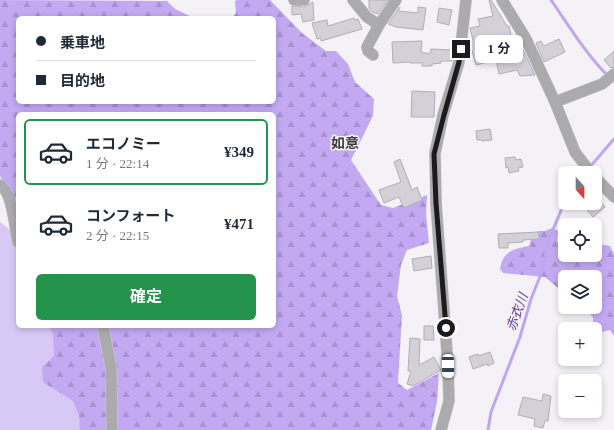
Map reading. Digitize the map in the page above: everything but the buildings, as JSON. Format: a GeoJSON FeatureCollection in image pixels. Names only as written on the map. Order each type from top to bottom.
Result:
{"type":"FeatureCollection","features":[{"type":"Feature","properties":{"kind":"street"},"geometry":{"type":"LineString","coordinates":[[294,0],[304,0]]}},
{"type":"Feature","properties":{"kind":"street"},"geometry":{"type":"LineString","coordinates":[[353,0],[367,17],[380,25]]}},
{"type":"Feature","properties":{"kind":"street"},"geometry":{"type":"LineString","coordinates":[[373,55],[368,51],[368,48],[380,25],[396,0]]}},
{"type":"Feature","properties":{"kind":"street"},"geometry":{"type":"LineString","coordinates":[[442,430],[449,401],[448,366],[436,203],[434,154],[459,62],[466,0]]}},
{"type":"Feature","properties":{"kind":"street"},"geometry":{"type":"LineString","coordinates":[[502,0],[526,40],[555,102],[575,152],[586,166]]}},
{"type":"Feature","properties":{"kind":"street"},"geometry":{"type":"LineString","coordinates":[[555,102],[602,84],[614,74]]}},
{"type":"Feature","properties":{"kind":"street"},"geometry":{"type":"LineString","coordinates":[[602,184],[614,197]]}},
{"type":"Feature","properties":{"kind":"street"},"geometry":{"type":"LineString","coordinates":[[0,185],[4,187],[10,200],[16,232]]}},
{"type":"Feature","properties":{"kind":"street"},"geometry":{"type":"LineString","coordinates":[[103,328],[111,368],[112,430]]}},
{"type":"Feature","properties":{"kind":"shaded area"},"geometry":{"type":"Polygon","coordinates":[[[0,222],[16,234],[16,328],[97,328],[107,430],[0,430],[0,222]]]}},
{"type":"Feature","properties":{"kind":"green space"},"geometry":{"type":"Polygon","coordinates":[[[0,0],[167,1],[175,9],[190,16],[16,16],[16,104],[276,104],[276,16],[234,16],[236,13],[235,1],[237,0],[270,0],[302,33],[326,51],[336,51],[348,64],[355,82],[374,99],[373,116],[351,160],[381,205],[393,208],[427,195],[426,214],[429,243],[407,250],[401,265],[397,296],[402,315],[398,383],[407,390],[439,373],[437,402],[431,430],[80,430],[79,416],[73,401],[43,382],[42,367],[54,356],[53,334],[50,328],[276,328],[276,112],[16,112],[16,227],[11,196],[0,176],[0,0]]]}},
{"type":"Feature","properties":{"kind":"green space"},"geometry":{"type":"Polygon","coordinates":[[[552,228],[558,231],[558,262],[602,262],[602,245],[610,246],[614,254],[614,336],[610,330],[602,332],[602,322],[593,322],[593,318],[590,314],[602,314],[602,270],[558,270],[558,288],[545,277],[503,273],[500,269],[501,263],[506,255],[518,248],[529,246],[531,239],[538,231],[545,231],[552,228]]]}},
{"type":"Feature","properties":{"kind":"waterway","name":"赤衣川"},"geometry":{"type":"LineString","coordinates":[[551,0],[585,49],[608,76]]}},
{"type":"Feature","properties":{"kind":"waterway","name":"赤衣川"},"geometry":{"type":"LineString","coordinates":[[591,166],[614,139]]}},
{"type":"Feature","properties":{"kind":"waterway","name":"赤衣川"},"geometry":{"type":"LineString","coordinates":[[488,430],[491,412],[520,337],[531,299],[541,274],[549,239],[561,210]]}},
{"type":"Feature","properties":{"kind":"district","name":"如意"},"geometry":{"type":"Point","coordinates":[345,143]}},
{"type":"Feature","properties":{"kind":"route"},"geometry":{"type":"LineString","coordinates":[[446,328],[436,203],[434,154],[459,62],[461,49]]}}]}
